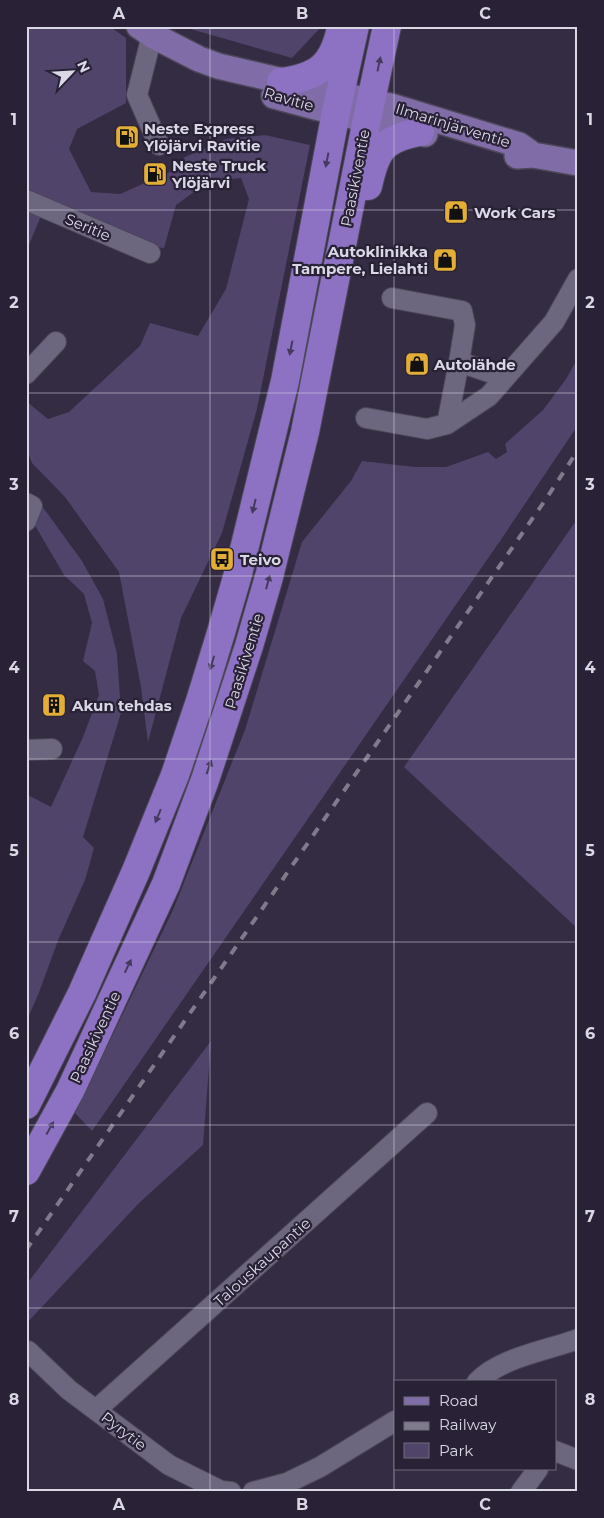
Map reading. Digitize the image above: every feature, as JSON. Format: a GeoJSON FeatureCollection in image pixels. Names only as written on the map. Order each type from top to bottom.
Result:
{"type":"FeatureCollection","features":[{"type":"Feature","properties":{"kind":"highway"},"geometry":{"type":"LineString","coordinates":[[281,82],[304,78],[318,71],[334,53],[342,26]]}},
{"type":"Feature","properties":{"kind":"highway","name":"Paasikiventie"},"geometry":{"type":"LineString","coordinates":[[26,1105],[82,993],[136,871],[175,774],[200,701],[238,574],[285,381],[338,103],[355,26]]}},
{"type":"Feature","properties":{"kind":"highway","name":"Paasikiventie"},"geometry":{"type":"LineString","coordinates":[[26,1171],[70,1091],[166,884],[205,780],[249,646],[269,577],[305,432],[387,26]]}},
{"type":"Feature","properties":{"kind":"highway"},"geometry":{"type":"LineString","coordinates":[[335,282],[348,268],[372,168],[379,153],[387,143],[399,137],[420,132]]}},
{"type":"Feature","properties":{"kind":"main road","name":"Ravitie"},"geometry":{"type":"LineString","coordinates":[[145,31],[199,59],[218,66],[241,70],[281,82],[338,103],[369,110]]}},
{"type":"Feature","properties":{"kind":"main road","name":"Ravitie"},"geometry":{"type":"LineString","coordinates":[[218,66],[246,86],[280,98],[338,103]]}},
{"type":"Feature","properties":{"kind":"main road","name":"Ilmarinjärventie"},"geometry":{"type":"LineString","coordinates":[[369,110],[394,107],[519,145],[533,155]]}},
{"type":"Feature","properties":{"kind":"main road","name":"Ilmarinjärventie"},"geometry":{"type":"LineString","coordinates":[[369,110],[420,132],[517,156],[533,155],[577,163]]}},
{"type":"Feature","properties":{"kind":"street"},"geometry":{"type":"LineString","coordinates":[[145,31],[137,95],[159,145]]}},
{"type":"Feature","properties":{"kind":"street","name":"Seritie"},"geometry":{"type":"LineString","coordinates":[[26,200],[150,253]]}},
{"type":"Feature","properties":{"kind":"street"},"geometry":{"type":"LineString","coordinates":[[366,418],[427,429],[447,424],[489,396],[504,376],[554,322],[578,279]]}},
{"type":"Feature","properties":{"kind":"street"},"geometry":{"type":"LineString","coordinates":[[392,298],[462,312],[465,325],[447,424]]}},
{"type":"Feature","properties":{"kind":"street"},"geometry":{"type":"LineString","coordinates":[[26,374],[56,342]]}},
{"type":"Feature","properties":{"kind":"street"},"geometry":{"type":"LineString","coordinates":[[459,362],[504,376]]}},
{"type":"Feature","properties":{"kind":"street"},"geometry":{"type":"LineString","coordinates":[[26,503],[32,506],[26,521]]}},
{"type":"Feature","properties":{"kind":"street"},"geometry":{"type":"LineString","coordinates":[[26,750],[52,749]]}},
{"type":"Feature","properties":{"kind":"street","name":"Talouskaupantie"},"geometry":{"type":"LineString","coordinates":[[96,1410],[427,1113]]}},
{"type":"Feature","properties":{"kind":"street"},"geometry":{"type":"LineString","coordinates":[[479,1380],[483,1375],[501,1364],[578,1339]]}},
{"type":"Feature","properties":{"kind":"street","name":"Pyrytie"},"geometry":{"type":"LineString","coordinates":[[28,1351],[69,1390],[169,1465],[221,1491],[231,1492]]}},
{"type":"Feature","properties":{"kind":"street"},"geometry":{"type":"LineString","coordinates":[[253,1492],[287,1483],[320,1467],[394,1422]]}},
{"type":"Feature","properties":{"kind":"street"},"geometry":{"type":"LineString","coordinates":[[556,1451],[578,1460]]}},
{"type":"Feature","properties":{"kind":"street"},"geometry":{"type":"LineString","coordinates":[[521,1492],[537,1470]]}},
{"type":"Feature","properties":{"kind":"green space"},"geometry":{"type":"Polygon","coordinates":[[[26,26],[109,26],[126,38],[126,103],[77,129],[69,149],[91,192],[120,194],[170,172],[185,157],[226,139],[265,135],[310,145],[257,409],[222,533],[181,618],[148,742],[141,687],[119,572],[65,497],[32,463],[26,447],[26,401],[48,419],[69,412],[140,346],[150,323],[198,336],[226,289],[249,199],[241,178],[209,181],[176,205],[164,248],[143,246],[26,195],[26,26]]]}},
{"type":"Feature","properties":{"kind":"green space"},"geometry":{"type":"Polygon","coordinates":[[[180,26],[322,26],[292,58],[180,26]]]}},
{"type":"Feature","properties":{"kind":"green space"},"geometry":{"type":"Polygon","coordinates":[[[26,204],[43,211],[26,252],[26,204]]]}},
{"type":"Feature","properties":{"kind":"green space"},"geometry":{"type":"Polygon","coordinates":[[[578,358],[578,425],[500,541],[92,1131],[75,1113],[173,910],[245,730],[302,542],[351,481],[362,461],[415,467],[446,467],[488,452],[496,459],[507,452],[505,444],[543,410],[566,379],[578,358]]]}},
{"type":"Feature","properties":{"kind":"green space"},"geometry":{"type":"Polygon","coordinates":[[[42,506],[82,561],[103,599],[117,654],[121,713],[83,837],[94,848],[85,880],[59,938],[26,1022],[26,794],[51,807],[83,737],[99,695],[95,671],[83,661],[92,623],[84,594],[64,575],[33,522],[42,506]]]}},
{"type":"Feature","properties":{"kind":"green space"},"geometry":{"type":"Polygon","coordinates":[[[578,518],[578,929],[404,767],[578,518]]]}},
{"type":"Feature","properties":{"kind":"green space"},"geometry":{"type":"Polygon","coordinates":[[[211,1041],[203,1145],[139,1203],[26,1324],[26,1285],[211,1041]]]}},
{"type":"Feature","properties":{"kind":"railway"},"geometry":{"type":"LineString","coordinates":[[26,1250],[578,450]]}},
{"type":"Feature","properties":{"kind":"place","name":"Neste Express Ylöjärvi Ravitie"},"geometry":{"type":"Point","coordinates":[127,137]}},
{"type":"Feature","properties":{"kind":"place","name":"Neste Truck Ylöjärvi"},"geometry":{"type":"Point","coordinates":[155,174]}},
{"type":"Feature","properties":{"kind":"place","name":"Work Cars"},"geometry":{"type":"Point","coordinates":[456,212]}},
{"type":"Feature","properties":{"kind":"place","name":"Autoklinikka Tampere, Lielahti"},"geometry":{"type":"Point","coordinates":[445,260]}},
{"type":"Feature","properties":{"kind":"place","name":"Autolähde"},"geometry":{"type":"Point","coordinates":[417,364]}},
{"type":"Feature","properties":{"kind":"place","name":"Teivo"},"geometry":{"type":"Point","coordinates":[222,559]}},
{"type":"Feature","properties":{"kind":"place","name":"Akun tehdas"},"geometry":{"type":"Point","coordinates":[54,705]}}]}
